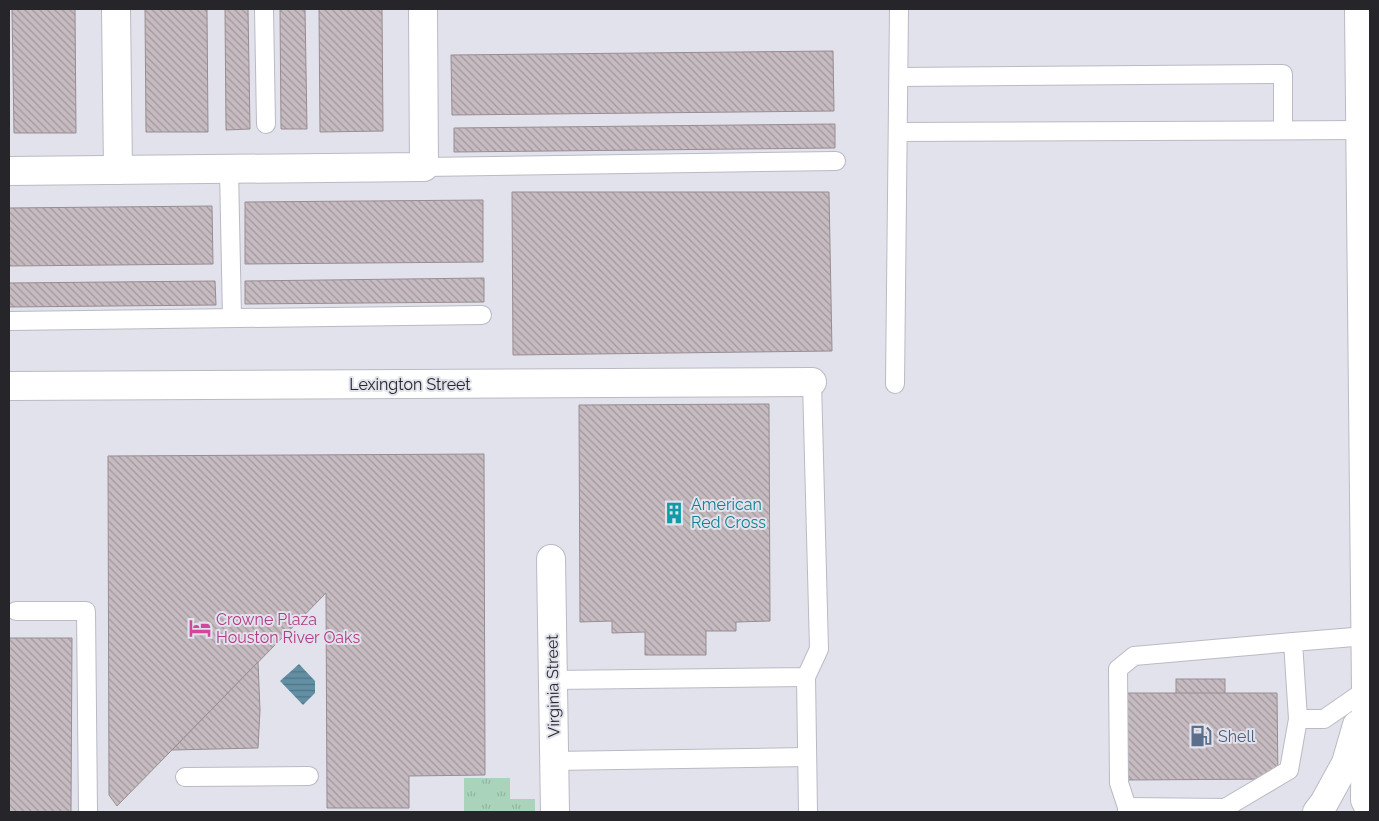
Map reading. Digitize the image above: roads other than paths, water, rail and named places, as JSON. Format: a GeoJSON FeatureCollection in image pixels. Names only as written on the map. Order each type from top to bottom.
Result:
{"type":"FeatureCollection","features":[{"type":"Feature","properties":{"kind":"street"},"geometry":{"type":"LineString","coordinates":[[116,9],[118,170]]}},
{"type":"Feature","properties":{"kind":"street"},"geometry":{"type":"LineString","coordinates":[[9,171],[424,167],[423,9]]}},
{"type":"Feature","properties":{"kind":"street"},"geometry":{"type":"LineString","coordinates":[[1359,9],[1360,130],[1366,345],[1365,800],[1370,810]]}},
{"type":"Feature","properties":{"kind":"street","name":"Lexington Street"},"geometry":{"type":"LineString","coordinates":[[9,386],[812,382]]}},
{"type":"Feature","properties":{"kind":"street","name":"Virginia Street"},"geometry":{"type":"LineString","coordinates":[[551,559],[555,812]]}},
{"type":"Feature","properties":{"kind":"street"},"geometry":{"type":"LineString","coordinates":[[1316,812],[1324,803],[1346,763],[1366,690]]}},
{"type":"Feature","properties":{"kind":"lane"},"geometry":{"type":"LineString","coordinates":[[264,9],[266,124]]}},
{"type":"Feature","properties":{"kind":"lane"},"geometry":{"type":"LineString","coordinates":[[895,384],[899,9]]}},
{"type":"Feature","properties":{"kind":"lane"},"geometry":{"type":"LineString","coordinates":[[899,77],[1282,74],[1282,130]]}},
{"type":"Feature","properties":{"kind":"lane"},"geometry":{"type":"LineString","coordinates":[[898,132],[1360,130]]}},
{"type":"Feature","properties":{"kind":"lane"},"geometry":{"type":"LineString","coordinates":[[424,167],[836,161]]}},
{"type":"Feature","properties":{"kind":"lane"},"geometry":{"type":"LineString","coordinates":[[229,169],[232,318]]}},
{"type":"Feature","properties":{"kind":"lane"},"geometry":{"type":"LineString","coordinates":[[9,321],[482,315]]}},
{"type":"Feature","properties":{"kind":"lane"},"geometry":{"type":"LineString","coordinates":[[808,812],[806,677],[819,649],[812,382]]}},
{"type":"Feature","properties":{"kind":"lane"},"geometry":{"type":"LineString","coordinates":[[16,611],[86,611],[88,812]]}},
{"type":"Feature","properties":{"kind":"lane"},"geometry":{"type":"LineString","coordinates":[[1293,642],[1298,720],[1289,770],[1225,810],[1127,810],[1119,783],[1118,670],[1134,656],[1293,642],[1366,636]]}},
{"type":"Feature","properties":{"kind":"lane"},"geometry":{"type":"LineString","coordinates":[[553,680],[806,677]]}},
{"type":"Feature","properties":{"kind":"lane"},"geometry":{"type":"LineString","coordinates":[[1298,720],[1324,720],[1366,690]]}},
{"type":"Feature","properties":{"kind":"lane"},"geometry":{"type":"LineString","coordinates":[[554,761],[807,757]]}},
{"type":"Feature","properties":{"kind":"lane"},"geometry":{"type":"LineString","coordinates":[[185,777],[309,776]]}},
{"type":"Feature","properties":{"kind":"water"},"geometry":{"type":"Polygon","coordinates":[[[299,664],[315,681],[315,693],[303,705],[280,681],[299,664]]]}},
{"type":"Feature","properties":{"kind":"place","name":"American Red Cross"},"geometry":{"type":"Point","coordinates":[674,513]}},
{"type":"Feature","properties":{"kind":"place","name":"Crowne Plaza Houston River Oaks"},"geometry":{"type":"Point","coordinates":[200,628]}},
{"type":"Feature","properties":{"kind":"place","name":"Shell"},"geometry":{"type":"Point","coordinates":[1201,736]}}]}
